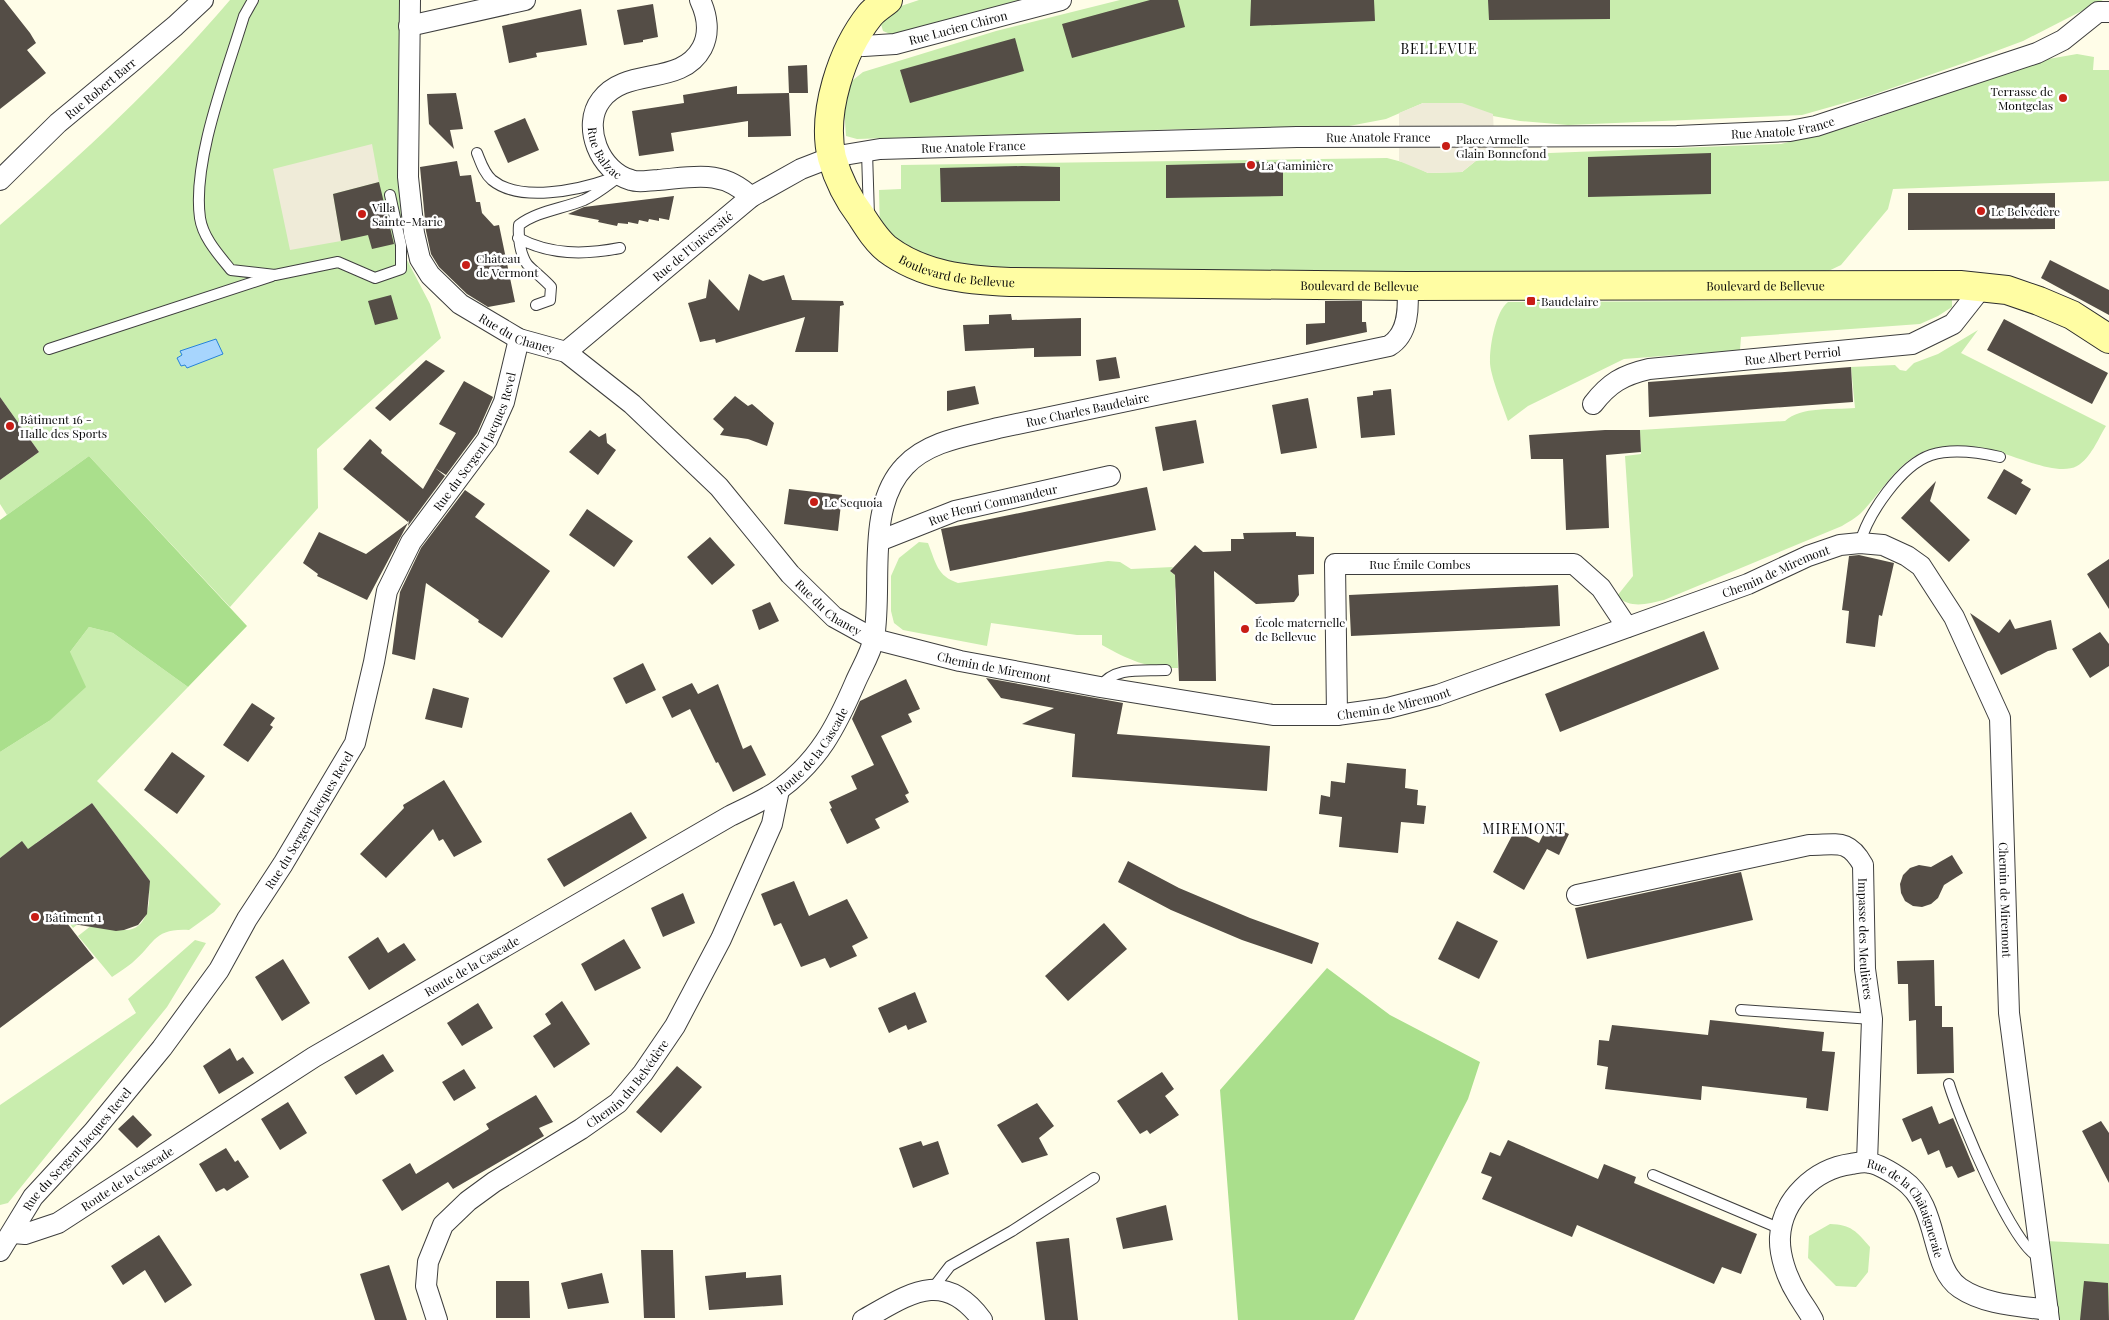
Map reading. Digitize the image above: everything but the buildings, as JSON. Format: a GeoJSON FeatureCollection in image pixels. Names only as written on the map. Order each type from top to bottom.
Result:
{"type":"FeatureCollection","features":[{"type":"Feature","properties":{"kind":"main road","name":"Boulevard de Bellevue"},"geometry":{"type":"LineString","coordinates":[[888,0],[871,15],[842,63],[833,92],[829,138],[832,157],[850,202],[870,230],[886,248],[932,272],[979,281],[1407,286],[1831,283],[1983,286],[2007,290],[2039,301],[2072,315],[2109,339]]}},
{"type":"Feature","properties":{"kind":"street","name":"Rue Robert Barr"},"geometry":{"type":"LineString","coordinates":[[0,180],[58,123],[176,26],[203,0]]}},
{"type":"Feature","properties":{"kind":"street","name":"Rue du Chaney"},"geometry":{"type":"LineString","coordinates":[[410,0],[408,177],[414,233],[420,258],[442,289],[460,304],[520,339],[566,352],[632,404],[719,486],[790,574],[834,617],[874,639]]}},
{"type":"Feature","properties":{"kind":"street"},"geometry":{"type":"LineString","coordinates":[[409,26],[525,0]]}},
{"type":"Feature","properties":{"kind":"street","name":"Rue Balzac"},"geometry":{"type":"LineString","coordinates":[[700,0],[706,22],[706,40],[697,57],[676,71],[623,83],[608,92],[600,101],[593,116],[592,130],[603,159],[620,176],[632,181],[708,176],[729,180],[751,197]]}},
{"type":"Feature","properties":{"kind":"street","name":"Rue Lucien Chiron"},"geometry":{"type":"LineString","coordinates":[[855,42],[864,46],[895,44],[1061,0]]}},
{"type":"Feature","properties":{"kind":"street","name":"Rue Anatole France"},"geometry":{"type":"LineString","coordinates":[[832,157],[880,149],[1250,138],[1677,136],[1790,131],[1816,126],[2038,53],[2063,40],[2098,12],[2109,12]]}},
{"type":"Feature","properties":{"kind":"street","name":"Rue de l'Université"},"geometry":{"type":"LineString","coordinates":[[566,352],[751,197],[801,169],[832,157]]}},
{"type":"Feature","properties":{"kind":"street","name":"Rue Charles Baudelaire"},"geometry":{"type":"LineString","coordinates":[[874,639],[880,541],[885,500],[893,481],[905,465],[923,452],[947,441],[998,428],[1389,346],[1396,342],[1403,331],[1408,302],[1407,286]]}},
{"type":"Feature","properties":{"kind":"street","name":"Rue Albert Perriol"},"geometry":{"type":"LineString","coordinates":[[1593,404],[1607,387],[1632,373],[1649,369],[1912,344],[1953,324],[1983,286]]}},
{"type":"Feature","properties":{"kind":"street","name":"Rue du Sergent Jacques Revel"},"geometry":{"type":"LineString","coordinates":[[0,1251],[13,1233],[33,1197],[93,1132],[162,1048],[220,970],[247,919],[283,864],[355,743],[374,662],[387,591],[411,542],[487,440],[504,402],[520,339]]}},
{"type":"Feature","properties":{"kind":"street","name":"Rue Henri Commandeur"},"geometry":{"type":"LineString","coordinates":[[880,541],[955,511],[1110,476]]}},
{"type":"Feature","properties":{"kind":"street","name":"Chemin de Miremont"},"geometry":{"type":"LineString","coordinates":[[874,639],[969,663],[1100,687],[1274,714],[1337,715],[1388,708],[1438,695],[1748,584],[1808,556],[1840,546],[1860,543],[1883,545],[1907,556],[1921,566],[1954,617],[2000,718],[2009,1013],[2049,1315]]}},
{"type":"Feature","properties":{"kind":"street","name":"Rue Émile Combes"},"geometry":{"type":"LineString","coordinates":[[1337,715],[1335,564],[1574,564],[1601,588],[1627,627]]}},
{"type":"Feature","properties":{"kind":"street","name":"Route de la Cascade"},"geometry":{"type":"LineString","coordinates":[[13,1233],[25,1234],[58,1223],[314,1057],[730,816],[779,790],[810,762],[826,742],[838,722],[874,639]]}},
{"type":"Feature","properties":{"kind":"street","name":"Chemin du Belvédère"},"geometry":{"type":"LineString","coordinates":[[437,1320],[426,1286],[428,1262],[443,1225],[468,1201],[494,1182],[581,1130],[618,1103],[642,1073],[674,1026],[721,939],[772,824],[779,790]]}},
{"type":"Feature","properties":{"kind":"street","name":"Impasse des Meulières"},"geometry":{"type":"LineString","coordinates":[[1577,895],[1809,845],[1844,845],[1855,851],[1863,865],[1865,968],[1872,1018],[1867,1162]]}},
{"type":"Feature","properties":{"kind":"street","name":"Rue de la Châtaigneraie"},"geometry":{"type":"LineString","coordinates":[[1810,1319],[1796,1293],[1782,1259],[1781,1229],[1783,1218],[1792,1201],[1812,1180],[1827,1169],[1867,1162],[1879,1166],[1905,1181],[1918,1194],[1927,1211],[1944,1264],[1958,1287],[1985,1299],[2049,1315]]}},
{"type":"Feature","properties":{"kind":"street"},"geometry":{"type":"LineString","coordinates":[[862,1320],[911,1294],[933,1288],[956,1296],[974,1309],[982,1320]]}},
{"type":"Feature","properties":{"kind":"lane"},"geometry":{"type":"LineString","coordinates":[[253,0],[244,16],[199,174],[200,220],[212,248],[232,270],[275,275]]}},
{"type":"Feature","properties":{"kind":"lane"},"geometry":{"type":"LineString","coordinates":[[867,152],[870,230]]}},
{"type":"Feature","properties":{"kind":"lane"},"geometry":{"type":"LineString","coordinates":[[477,153],[483,168],[491,179],[502,187],[527,193],[584,188],[620,176]]}},
{"type":"Feature","properties":{"kind":"lane"},"geometry":{"type":"LineString","coordinates":[[536,305],[550,300],[552,287],[539,273],[528,265],[518,238],[519,225],[531,216],[586,199],[620,176]]}},
{"type":"Feature","properties":{"kind":"lane"},"geometry":{"type":"LineString","coordinates":[[49,349],[275,275],[338,262],[375,278],[401,269],[401,245],[390,195]]}},
{"type":"Feature","properties":{"kind":"lane"},"geometry":{"type":"LineString","coordinates":[[518,238],[542,249],[568,253],[595,253],[620,248]]}},
{"type":"Feature","properties":{"kind":"lane"},"geometry":{"type":"LineString","coordinates":[[1860,543],[1863,530],[1892,486],[1918,461],[1930,455],[1944,452],[1963,452],[2000,457]]}},
{"type":"Feature","properties":{"kind":"lane"},"geometry":{"type":"LineString","coordinates":[[1100,687],[1106,678],[1121,672],[1166,670]]}},
{"type":"Feature","properties":{"kind":"lane"},"geometry":{"type":"LineString","coordinates":[[1741,1010],[1872,1018]]}},
{"type":"Feature","properties":{"kind":"lane"},"geometry":{"type":"LineString","coordinates":[[1949,1084],[1967,1135],[2011,1223],[2021,1241],[2035,1256],[2041,1257]]}},
{"type":"Feature","properties":{"kind":"lane"},"geometry":{"type":"LineString","coordinates":[[1653,1175],[1781,1229]]}},
{"type":"Feature","properties":{"kind":"lane"},"geometry":{"type":"LineString","coordinates":[[933,1288],[950,1266],[1012,1231],[1094,1178]]}},
{"type":"Feature","properties":{"kind":"green space"},"geometry":{"type":"Polygon","coordinates":[[[230,0],[401,0],[407,260],[430,304],[441,338],[317,449],[318,508],[230,607],[89,456],[7,515],[0,504],[0,480],[39,452],[0,397],[0,225],[120,117],[176,60],[230,0]]]}},
{"type":"Feature","properties":{"kind":"green space"},"geometry":{"type":"Polygon","coordinates":[[[919,0],[1040,0],[895,36],[883,31],[880,21],[892,9],[919,0]]]}},
{"type":"Feature","properties":{"kind":"green space"},"geometry":{"type":"Polygon","coordinates":[[[1120,0],[2103,0],[2023,41],[1869,96],[1802,115],[1568,125],[1520,121],[1423,103],[1386,119],[1349,126],[857,139],[846,136],[844,107],[848,84],[863,72],[996,31],[1120,0]]]}},
{"type":"Feature","properties":{"kind":"green space"},"geometry":{"type":"Polygon","coordinates":[[[2077,54],[2094,57],[2093,70],[2109,70],[2109,181],[1893,189],[1888,209],[1841,265],[1820,275],[955,271],[880,234],[879,190],[901,189],[901,165],[1387,158],[1410,164],[1428,173],[1462,172],[1477,160],[1495,155],[1781,144],[1862,123],[2037,61],[2077,54]]]}},
{"type":"Feature","properties":{"kind":"green space"},"geometry":{"type":"Polygon","coordinates":[[[1952,300],[1952,307],[1920,324],[1741,337],[1740,350],[1624,359],[1528,406],[1508,421],[1490,366],[1494,328],[1500,313],[1508,302],[1952,300]]]}},
{"type":"Feature","properties":{"kind":"green space"},"geometry":{"type":"Polygon","coordinates":[[[1978,330],[1961,353],[2106,426],[2082,463],[2069,469],[2058,469],[1976,447],[1952,446],[1928,450],[1908,461],[1891,477],[1861,513],[1842,526],[1664,600],[1645,604],[1633,604],[1627,603],[1617,596],[1633,576],[1625,456],[1641,454],[1640,430],[1785,421],[1792,416],[1809,411],[1855,408],[1851,367],[1895,365],[1900,370],[1906,371],[1914,363],[1938,354],[1978,330]]]}},
{"type":"Feature","properties":{"kind":"green space"},"geometry":{"type":"Polygon","coordinates":[[[89,456],[247,626],[188,687],[113,633],[89,627],[70,652],[86,687],[49,721],[0,752],[0,520],[89,456]]]}},
{"type":"Feature","properties":{"kind":"green space"},"geometry":{"type":"Polygon","coordinates":[[[919,542],[928,543],[935,563],[941,573],[958,583],[1108,561],[1120,562],[1131,569],[1173,567],[1170,571],[1178,578],[1175,590],[1178,668],[1156,667],[1129,659],[1102,645],[1102,635],[1077,635],[991,623],[987,646],[903,630],[894,623],[891,611],[891,576],[899,558],[919,542]]]}},
{"type":"Feature","properties":{"kind":"green space"},"geometry":{"type":"Polygon","coordinates":[[[89,627],[113,633],[188,687],[97,781],[221,904],[214,912],[189,930],[177,930],[161,935],[132,963],[112,977],[78,936],[96,922],[123,930],[138,926],[146,914],[149,898],[148,883],[150,881],[92,803],[36,843],[79,904],[96,910],[73,928],[29,869],[38,862],[22,842],[0,858],[0,752],[49,721],[70,652],[89,627]]]}},
{"type":"Feature","properties":{"kind":"green space"},"geometry":{"type":"Polygon","coordinates":[[[195,940],[206,943],[167,1007],[8,1203],[0,1205],[0,1105],[136,1013],[128,999],[195,940]]]}},
{"type":"Feature","properties":{"kind":"green space"},"geometry":{"type":"Polygon","coordinates":[[[1327,968],[1390,1015],[1480,1062],[1468,1099],[1354,1320],[1238,1320],[1220,1090],[1327,968]]]}},
{"type":"Feature","properties":{"kind":"green space"},"geometry":{"type":"Polygon","coordinates":[[[1830,1224],[1849,1227],[1870,1247],[1868,1272],[1856,1287],[1836,1286],[1808,1258],[1809,1236],[1830,1224]]]}},
{"type":"Feature","properties":{"kind":"green space"},"geometry":{"type":"Polygon","coordinates":[[[2045,1241],[2109,1244],[2109,1320],[2054,1320],[2045,1241]]]}},
{"type":"Feature","properties":{"kind":"shaded area","name":"Place Armelle Glain Bonnefond"},"geometry":{"type":"Polygon","coordinates":[[[1423,103],[1462,103],[1493,114],[1495,155],[1477,160],[1462,172],[1428,173],[1399,161],[1399,113],[1423,103]]]}},
{"type":"Feature","properties":{"kind":"shaded area"},"geometry":{"type":"Polygon","coordinates":[[[372,144],[379,182],[333,194],[341,241],[290,250],[273,169],[372,144]]]}},
{"type":"Feature","properties":{"kind":"water"},"geometry":{"type":"Polygon","coordinates":[[[216,339],[223,354],[187,368],[185,365],[181,366],[177,358],[182,355],[180,351],[216,339]]]}},
{"type":"Feature","properties":{"kind":"place","name":"Terrasse de Montgelas"},"geometry":{"type":"Point","coordinates":[2063,98]}},
{"type":"Feature","properties":{"kind":"place","name":"Place Armelle Glain Bonnefond"},"geometry":{"type":"Point","coordinates":[1446,146]}},
{"type":"Feature","properties":{"kind":"place","name":"La Gaminière"},"geometry":{"type":"Point","coordinates":[1251,165]}},
{"type":"Feature","properties":{"kind":"place","name":"Le Belvédère"},"geometry":{"type":"Point","coordinates":[1981,211]}},
{"type":"Feature","properties":{"kind":"place","name":"Villa Sainte-Marie"},"geometry":{"type":"Point","coordinates":[362,214]}},
{"type":"Feature","properties":{"kind":"place","name":"Château de Vermont"},"geometry":{"type":"Point","coordinates":[466,265]}},
{"type":"Feature","properties":{"kind":"place","name":"Baudelaire"},"geometry":{"type":"Point","coordinates":[1531,301]}},
{"type":"Feature","properties":{"kind":"place","name":"Bâtiment 16 - Halle des Sports"},"geometry":{"type":"Point","coordinates":[10,426]}},
{"type":"Feature","properties":{"kind":"place","name":"Le Sequoia"},"geometry":{"type":"Point","coordinates":[814,502]}},
{"type":"Feature","properties":{"kind":"place","name":"École maternelle de Bellevue"},"geometry":{"type":"Point","coordinates":[1245,629]}},
{"type":"Feature","properties":{"kind":"place","name":"Bâtiment 1"},"geometry":{"type":"Point","coordinates":[35,917]}},
{"type":"Feature","properties":{"kind":"district","name":"BELLEVUE"},"geometry":{"type":"Point","coordinates":[1439,48]}},
{"type":"Feature","properties":{"kind":"district","name":"MIREMONT"},"geometry":{"type":"Point","coordinates":[1524,828]}}]}
